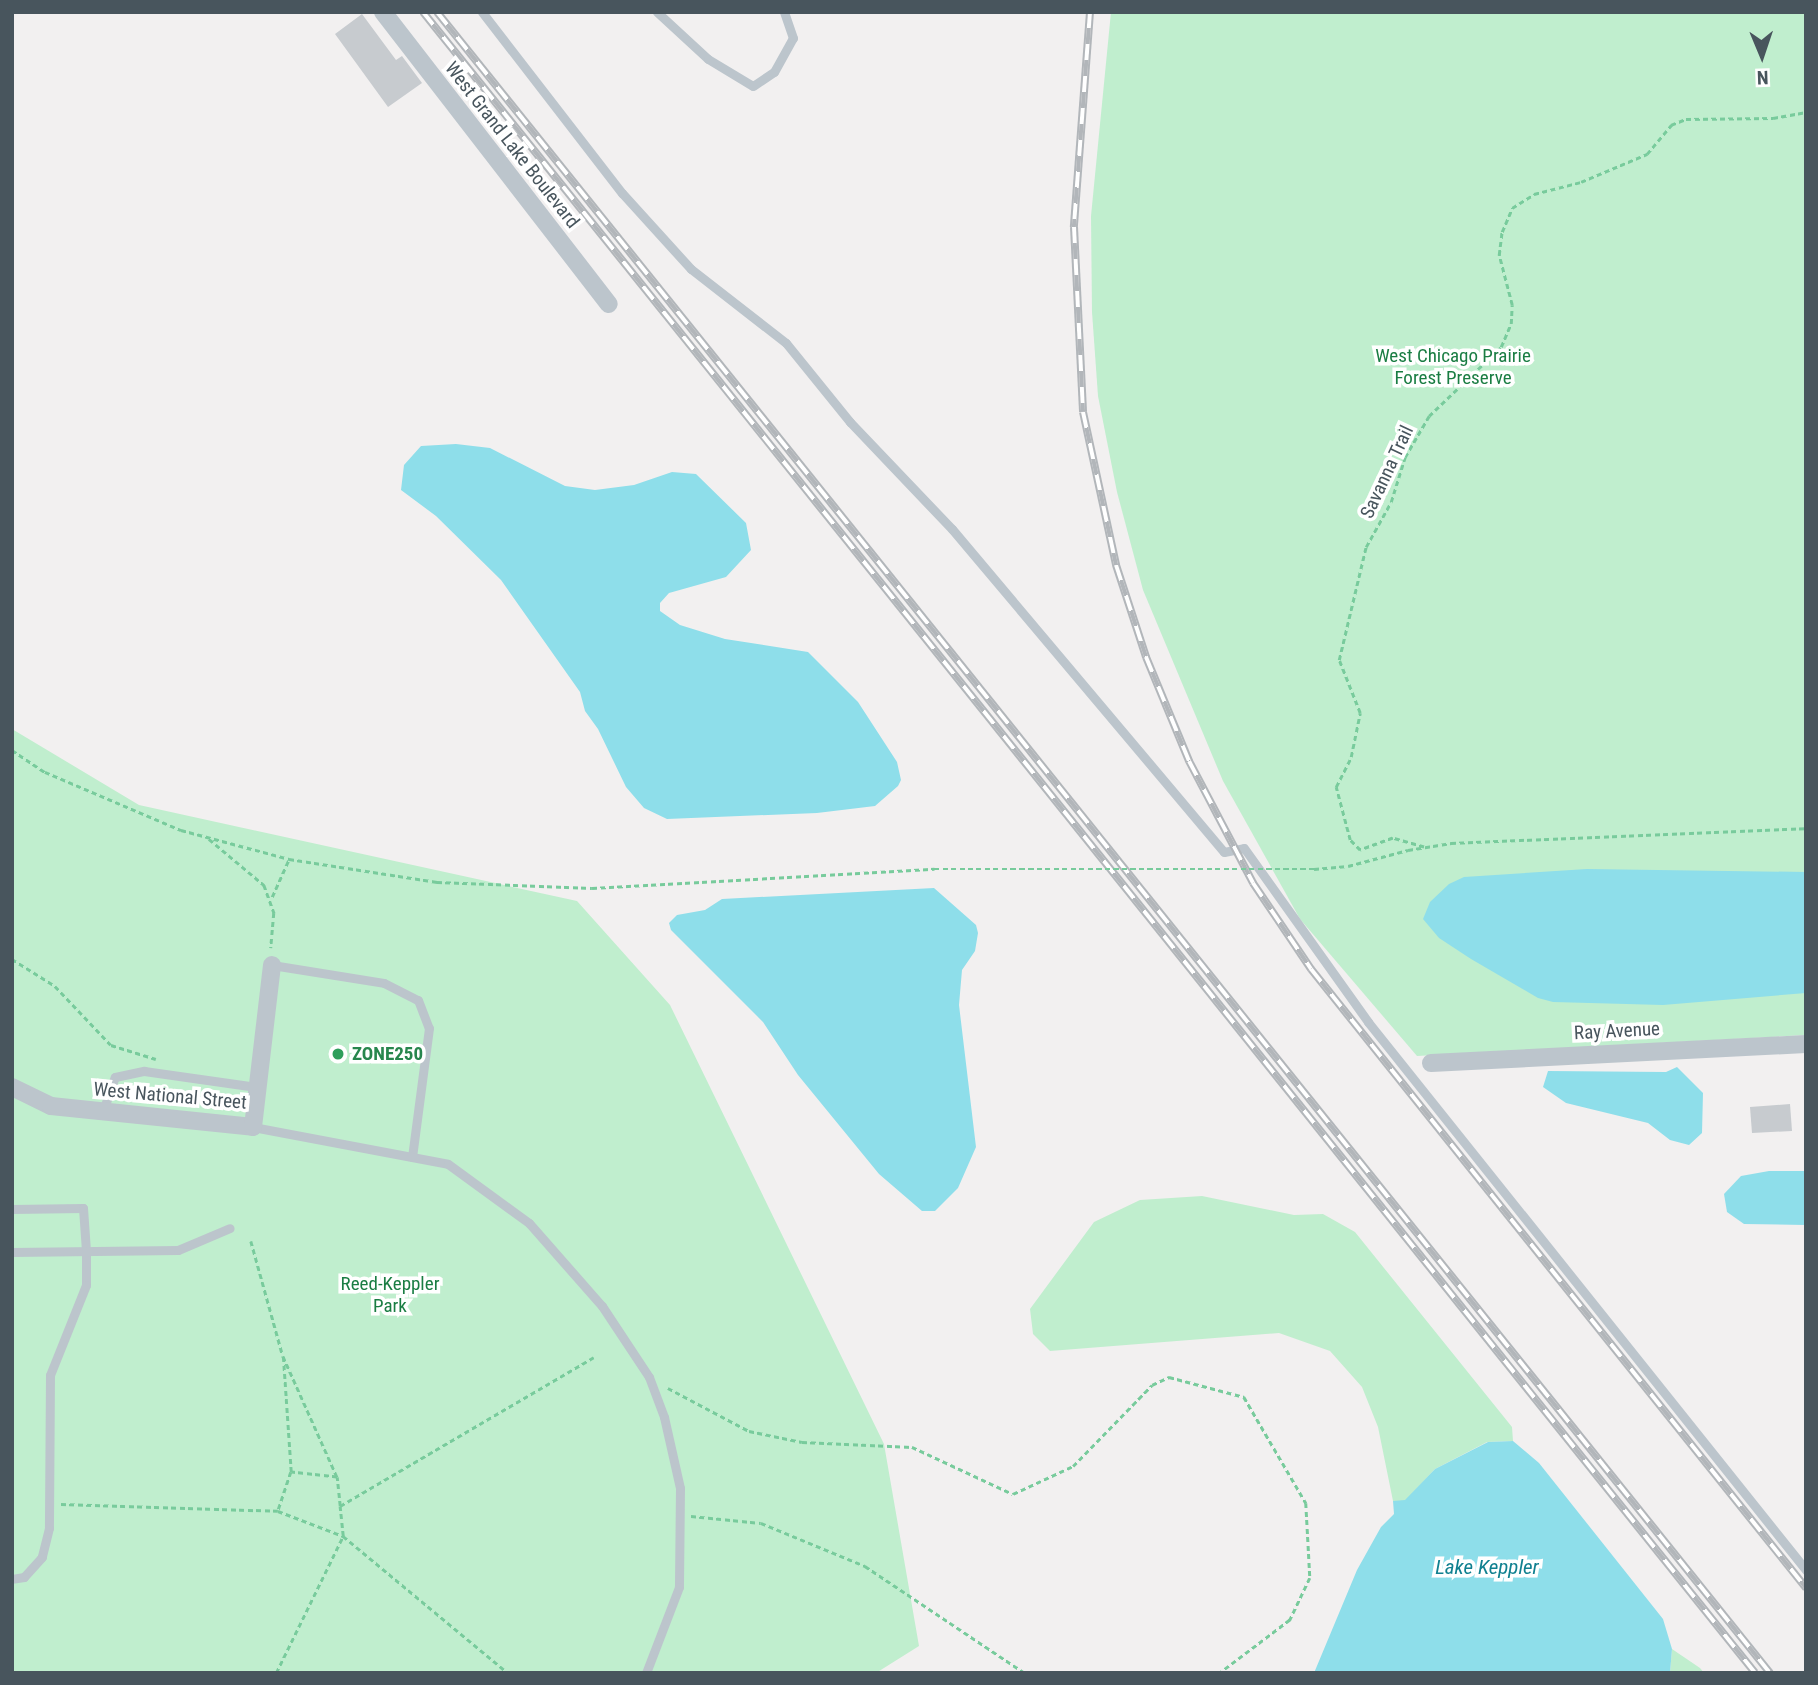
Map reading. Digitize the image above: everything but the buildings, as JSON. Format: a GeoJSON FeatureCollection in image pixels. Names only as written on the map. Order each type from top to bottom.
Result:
{"type":"FeatureCollection","features":[{"type":"Feature","properties":{"kind":"street","name":"West Grand Lake Boulevard"},"geometry":{"type":"LineString","coordinates":[[383,12],[609,303]]}},
{"type":"Feature","properties":{"kind":"street","name":"West National Street"},"geometry":{"type":"LineString","coordinates":[[12,1087],[51,1106],[253,1127],[272,965]]}},
{"type":"Feature","properties":{"kind":"street","name":"Ray Avenue"},"geometry":{"type":"LineString","coordinates":[[1431,1063],[1806,1044]]}},
{"type":"Feature","properties":{"kind":"lane"},"geometry":{"type":"LineString","coordinates":[[482,12],[622,192],[691,269],[786,343],[850,422],[953,529],[1224,852],[1244,848],[1368,1022],[1806,1570]]}},
{"type":"Feature","properties":{"kind":"lane"},"geometry":{"type":"LineString","coordinates":[[657,12],[708,59],[752,86],[774,72],[793,38],[784,12]]}},
{"type":"Feature","properties":{"kind":"lane"},"geometry":{"type":"LineString","coordinates":[[272,965],[384,983],[418,1000],[429,1028],[412,1157]]}},
{"type":"Feature","properties":{"kind":"lane"},"geometry":{"type":"LineString","coordinates":[[103,1111],[115,1077],[144,1071],[257,1087]]}},
{"type":"Feature","properties":{"kind":"lane"},"geometry":{"type":"LineString","coordinates":[[253,1127],[448,1164],[471,1177],[529,1223],[602,1307],[649,1377],[664,1417],[680,1488],[679,1587],[646,1673]]}},
{"type":"Feature","properties":{"kind":"lane"},"geometry":{"type":"LineString","coordinates":[[12,1209],[83,1208],[86,1251],[86,1285],[50,1375],[49,1528],[42,1556],[24,1577],[12,1579]]}},
{"type":"Feature","properties":{"kind":"lane"},"geometry":{"type":"LineString","coordinates":[[12,1252],[178,1250],[229,1228]]}},
{"type":"Feature","properties":{"kind":"path","name":"Savanna Trail"},"geometry":{"type":"LineString","coordinates":[[1423,847],[1393,838],[1360,850],[1350,840],[1336,787],[1351,757],[1360,713],[1339,660],[1366,547],[1401,481],[1405,457],[1429,416],[1501,347],[1511,324],[1512,304],[1499,255],[1502,232],[1512,208],[1534,194],[1581,182],[1647,154],[1671,125],[1686,120],[1773,118],[1806,112]]}},
{"type":"Feature","properties":{"kind":"path"},"geometry":{"type":"LineString","coordinates":[[12,750],[45,772],[205,837],[289,859],[437,882],[592,888],[934,869],[1314,869],[1348,866],[1423,847],[1806,828]]}},
{"type":"Feature","properties":{"kind":"path"},"geometry":{"type":"LineString","coordinates":[[205,837],[250,869],[272,898]]}},
{"type":"Feature","properties":{"kind":"path"},"geometry":{"type":"LineString","coordinates":[[272,965],[272,898],[289,859]]}},
{"type":"Feature","properties":{"kind":"path"},"geometry":{"type":"LineString","coordinates":[[12,960],[55,986],[111,1045],[156,1056]]}},
{"type":"Feature","properties":{"kind":"path"},"geometry":{"type":"LineString","coordinates":[[251,1241],[283,1356],[337,1477],[343,1536],[276,1673]]}},
{"type":"Feature","properties":{"kind":"path"},"geometry":{"type":"LineString","coordinates":[[278,1511],[291,1472],[283,1356]]}},
{"type":"Feature","properties":{"kind":"path"},"geometry":{"type":"LineString","coordinates":[[340,1506],[594,1357]]}},
{"type":"Feature","properties":{"kind":"path"},"geometry":{"type":"LineString","coordinates":[[649,1377],[749,1432],[802,1442],[912,1447],[1013,1494],[1073,1466],[1152,1385],[1168,1377],[1244,1396],[1306,1503],[1310,1578],[1290,1620],[1220,1673]]}},
{"type":"Feature","properties":{"kind":"path"},"geometry":{"type":"LineString","coordinates":[[291,1472],[337,1477]]}},
{"type":"Feature","properties":{"kind":"path"},"geometry":{"type":"LineString","coordinates":[[55,1504],[278,1511],[343,1536],[508,1673]]}},
{"type":"Feature","properties":{"kind":"path"},"geometry":{"type":"LineString","coordinates":[[681,1515],[761,1523],[865,1566],[1025,1673]]}},
{"type":"Feature","properties":{"kind":"green space","name":"West Chicago Prairie Forest Preserve"},"geometry":{"type":"Polygon","coordinates":[[[1111,12],[1806,12],[1806,1035],[1417,1056],[1300,919],[1223,781],[1143,590],[1117,492],[1098,396],[1092,312],[1091,216],[1111,12]]]}},
{"type":"Feature","properties":{"kind":"green space","name":"Reed-Keppler Park"},"geometry":{"type":"Polygon","coordinates":[[[12,729],[139,805],[577,901],[670,1005],[884,1444],[919,1646],[876,1673],[12,1673],[12,729]]]}},
{"type":"Feature","properties":{"kind":"green space"},"geometry":{"type":"Polygon","coordinates":[[[1202,1196],[1294,1215],[1323,1214],[1355,1232],[1512,1427],[1513,1441],[1487,1442],[1435,1469],[1405,1501],[1393,1501],[1378,1427],[1362,1387],[1330,1351],[1279,1333],[1050,1351],[1033,1334],[1030,1309],[1094,1222],[1140,1200],[1202,1196]]]}},
{"type":"Feature","properties":{"kind":"green space"},"geometry":{"type":"Polygon","coordinates":[[[1672,1649],[1700,1668],[1704,1673],[1670,1673],[1672,1649]]]}},
{"type":"Feature","properties":{"kind":"water"},"geometry":{"type":"Polygon","coordinates":[[[456,444],[490,448],[565,486],[595,490],[634,485],[672,472],[696,474],[746,523],[751,550],[726,577],[669,593],[660,603],[660,611],[680,625],[725,639],[808,652],[858,702],[897,762],[901,780],[898,786],[875,806],[817,813],[667,819],[644,808],[626,787],[598,729],[585,711],[580,692],[501,580],[436,516],[401,490],[404,465],[421,446],[456,444]]]}},
{"type":"Feature","properties":{"kind":"water"},"geometry":{"type":"Polygon","coordinates":[[[1587,869],[1806,872],[1806,993],[1663,1005],[1553,1002],[1538,998],[1471,959],[1439,938],[1423,919],[1430,902],[1449,884],[1464,877],[1587,869]]]}},
{"type":"Feature","properties":{"kind":"water"},"geometry":{"type":"Polygon","coordinates":[[[934,888],[976,925],[978,933],[975,951],[962,970],[959,1005],[976,1147],[958,1188],[935,1211],[922,1211],[879,1174],[798,1075],[763,1022],[671,930],[669,923],[677,915],[705,910],[722,899],[934,888]]]}},
{"type":"Feature","properties":{"kind":"water"},"geometry":{"type":"Polygon","coordinates":[[[1677,1067],[1703,1093],[1702,1133],[1689,1145],[1670,1140],[1648,1123],[1566,1103],[1543,1087],[1548,1071],[1666,1072],[1677,1067]]]}},
{"type":"Feature","properties":{"kind":"water"},"geometry":{"type":"Polygon","coordinates":[[[1769,1171],[1806,1171],[1806,1225],[1744,1224],[1727,1212],[1724,1194],[1741,1176],[1769,1171]]]}},
{"type":"Feature","properties":{"kind":"water","name":"Lake Keppler"},"geometry":{"type":"Polygon","coordinates":[[[1513,1441],[1539,1463],[1663,1619],[1672,1649],[1670,1673],[1314,1673],[1357,1570],[1381,1527],[1394,1514],[1393,1501],[1405,1500],[1435,1469],[1488,1442],[1513,1441]]]}},
{"type":"Feature","properties":{"kind":"railway"},"geometry":{"type":"LineString","coordinates":[[423,12],[1755,1673]]}},
{"type":"Feature","properties":{"kind":"railway"},"geometry":{"type":"LineString","coordinates":[[437,12],[1770,1673]]}},
{"type":"Feature","properties":{"kind":"railway"},"geometry":{"type":"LineString","coordinates":[[1090,12],[1074,227],[1083,412],[1116,565],[1146,657],[1189,761],[1253,883],[1311,969],[1806,1588]]}},
{"type":"Feature","properties":{"kind":"place","name":"ZONE250"},"geometry":{"type":"Point","coordinates":[338,1054]}}]}
